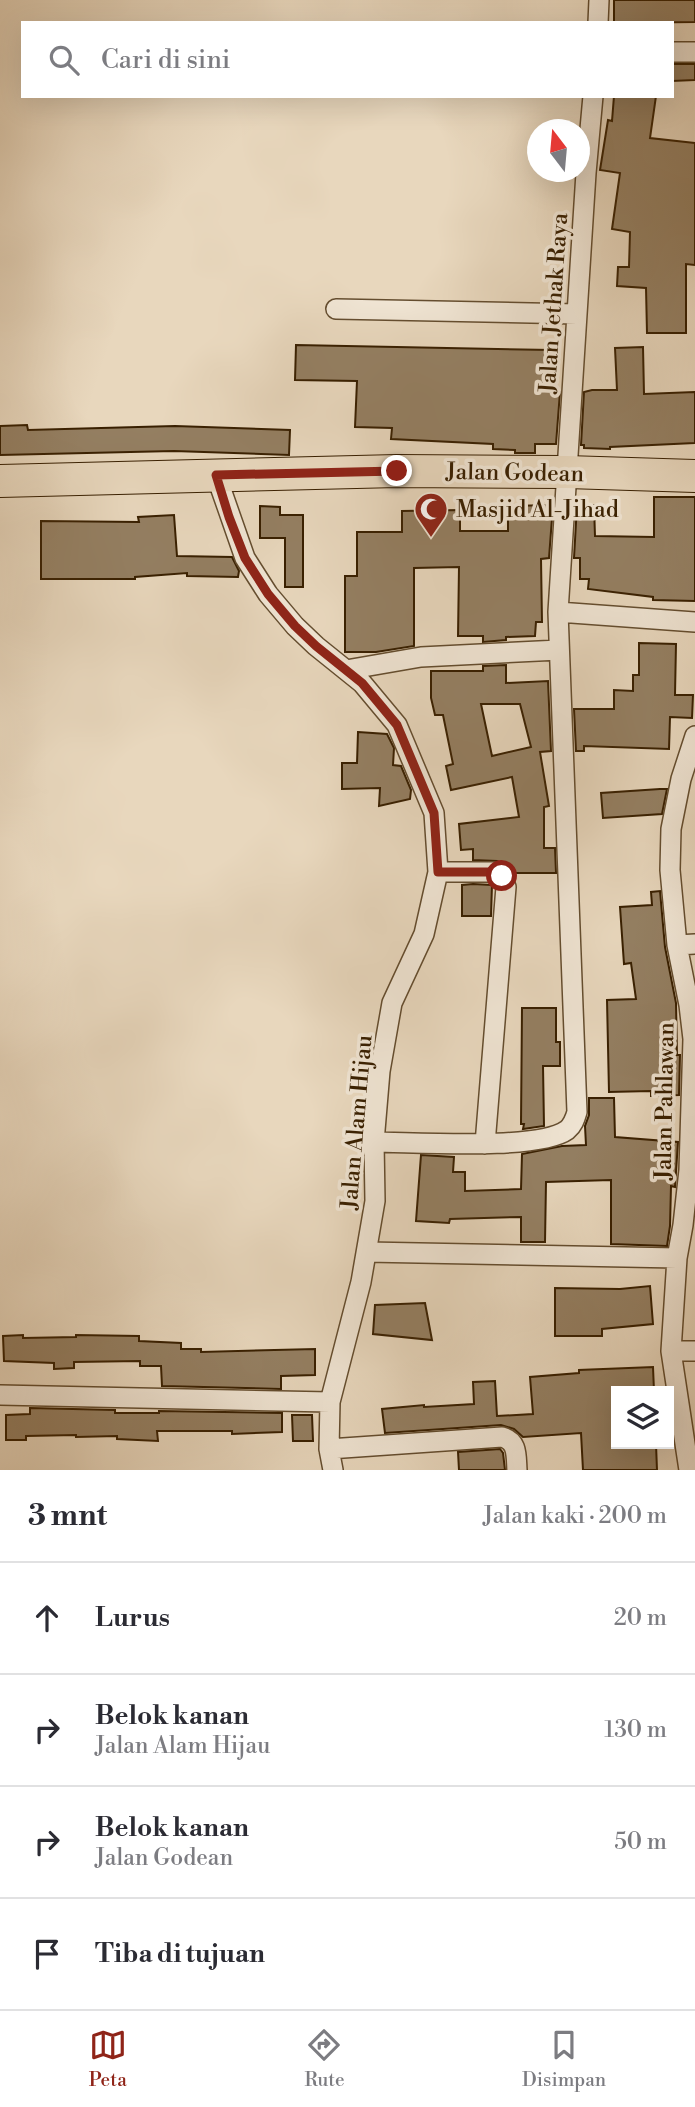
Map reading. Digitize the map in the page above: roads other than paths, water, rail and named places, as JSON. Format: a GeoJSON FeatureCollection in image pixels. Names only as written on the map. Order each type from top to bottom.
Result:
{"type":"FeatureCollection","features":[{"type":"Feature","properties":{"kind":"main road","name":"Jalan Godean"},"geometry":{"type":"LineString","coordinates":[[0,481],[397,471],[695,475]]}},
{"type":"Feature","properties":{"kind":"street"},"geometry":{"type":"LineString","coordinates":[[598,21],[599,0]]}},
{"type":"Feature","properties":{"kind":"street"},"geometry":{"type":"LineString","coordinates":[[674,52],[695,52]]}},
{"type":"Feature","properties":{"kind":"street","name":"Jalan Jethak Raya"},"geometry":{"type":"LineString","coordinates":[[374,1142],[485,1144],[553,1136],[574,1123],[577,1112],[558,612],[593,98]]}},
{"type":"Feature","properties":{"kind":"street"},"geometry":{"type":"LineString","coordinates":[[336,309],[577,314]]}},
{"type":"Feature","properties":{"kind":"street","name":"Jalan Alam Hijau"},"geometry":{"type":"LineString","coordinates":[[216,475],[245,558],[268,594],[295,626],[362,683],[397,725],[434,813],[438,872],[424,934],[392,1003],[380,1071],[374,1142],[375,1201],[367,1252],[338,1379],[330,1402],[329,1449],[333,1470]]}},
{"type":"Feature","properties":{"kind":"street"},"geometry":{"type":"LineString","coordinates":[[558,612],[695,622]]}},
{"type":"Feature","properties":{"kind":"street"},"geometry":{"type":"LineString","coordinates":[[346,670],[421,657],[559,650]]}},
{"type":"Feature","properties":{"kind":"street","name":"Jalan Pahlawan"},"geometry":{"type":"LineString","coordinates":[[689,1470],[671,1351],[677,1258],[689,1170],[693,1089],[691,1017],[686,944],[670,870],[671,829],[688,780],[695,736]]}},
{"type":"Feature","properties":{"kind":"street"},"geometry":{"type":"LineString","coordinates":[[438,872],[493,872],[502,876],[506,887],[485,1144]]}},
{"type":"Feature","properties":{"kind":"street"},"geometry":{"type":"LineString","coordinates":[[367,1252],[677,1258]]}},
{"type":"Feature","properties":{"kind":"street"},"geometry":{"type":"LineString","coordinates":[[671,1351],[695,1351]]}},
{"type":"Feature","properties":{"kind":"street"},"geometry":{"type":"LineString","coordinates":[[0,1395],[330,1402]]}},
{"type":"Feature","properties":{"kind":"street"},"geometry":{"type":"LineString","coordinates":[[329,1449],[502,1437],[515,1446],[517,1470]]}},
{"type":"Feature","properties":{"kind":"place","name":"Masjid Al-Jihad"},"geometry":{"type":"Point","coordinates":[431,539]}}]}
